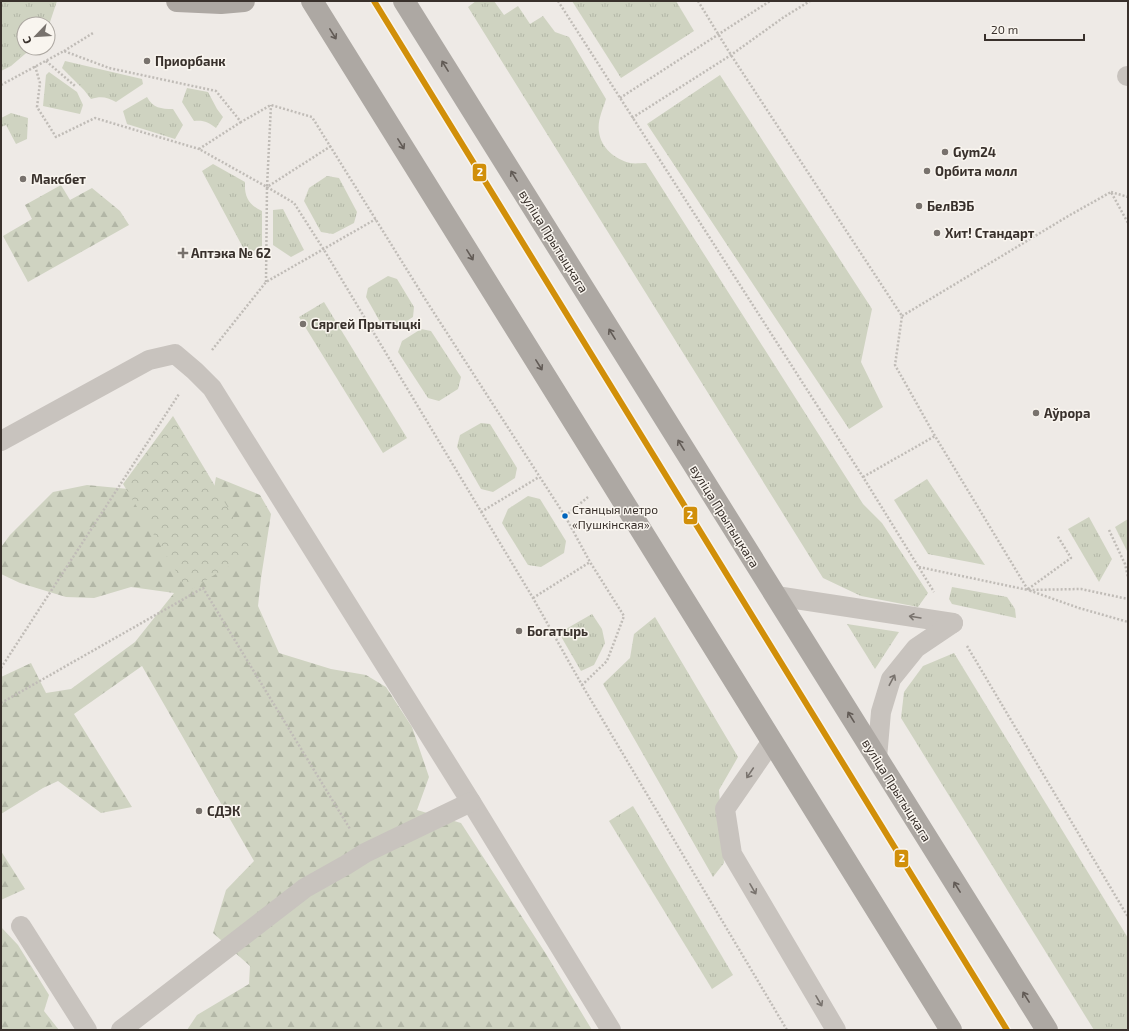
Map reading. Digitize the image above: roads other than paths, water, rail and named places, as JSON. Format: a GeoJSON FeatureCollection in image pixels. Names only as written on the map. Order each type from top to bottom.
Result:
{"type":"FeatureCollection","features":[{"type":"Feature","properties":{"kind":"main road"},"geometry":{"type":"LineString","coordinates":[[177,1],[221,3],[244,1]]}},
{"type":"Feature","properties":{"kind":"main road"},"geometry":{"type":"LineString","coordinates":[[312,1],[950,1030]]}},
{"type":"Feature","properties":{"kind":"main road","name":"вуліца Прытыцкага"},"geometry":{"type":"LineString","coordinates":[[404,1],[1047,1030]]}},
{"type":"Feature","properties":{"kind":"lane"},"geometry":{"type":"LineString","coordinates":[[1,441],[149,360],[175,354],[195,370],[212,388],[471,802],[611,1030]]}},
{"type":"Feature","properties":{"kind":"lane"},"geometry":{"type":"LineString","coordinates":[[776,596],[953,623],[916,648],[891,679],[881,712],[877,758]]}},
{"type":"Feature","properties":{"kind":"lane"},"geometry":{"type":"LineString","coordinates":[[772,741],[725,809],[732,854],[836,1030]]}},
{"type":"Feature","properties":{"kind":"lane"},"geometry":{"type":"LineString","coordinates":[[121,1030],[305,888],[365,853],[471,802]]}},
{"type":"Feature","properties":{"kind":"lane"},"geometry":{"type":"LineString","coordinates":[[21,926],[87,1030]]}},
{"type":"Feature","properties":{"kind":"place","name":"Приорбанк"},"geometry":{"type":"Point","coordinates":[147,61]}},
{"type":"Feature","properties":{"kind":"place","name":"Gym24"},"geometry":{"type":"Point","coordinates":[945,152]}},
{"type":"Feature","properties":{"kind":"place","name":"Орбита молл"},"geometry":{"type":"Point","coordinates":[927,171]}},
{"type":"Feature","properties":{"kind":"place","name":"Максбет"},"geometry":{"type":"Point","coordinates":[23,179]}},
{"type":"Feature","properties":{"kind":"place","name":"БелВЭБ"},"geometry":{"type":"Point","coordinates":[919,206]}},
{"type":"Feature","properties":{"kind":"place","name":"Хит! Стандарт"},"geometry":{"type":"Point","coordinates":[937,233]}},
{"type":"Feature","properties":{"kind":"place","name":"Аптэка № 62"},"geometry":{"type":"Point","coordinates":[183,253]}},
{"type":"Feature","properties":{"kind":"place","name":"Сяргей Прытыцкі"},"geometry":{"type":"Point","coordinates":[303,324]}},
{"type":"Feature","properties":{"kind":"place","name":"Аўрора"},"geometry":{"type":"Point","coordinates":[1036,413]}},
{"type":"Feature","properties":{"kind":"place","name":"Станцыя метро «Пушкінская»"},"geometry":{"type":"Point","coordinates":[565,516]}},
{"type":"Feature","properties":{"kind":"place","name":"Богатырь"},"geometry":{"type":"Point","coordinates":[519,631]}},
{"type":"Feature","properties":{"kind":"place","name":"СДЭК"},"geometry":{"type":"Point","coordinates":[199,811]}}]}
